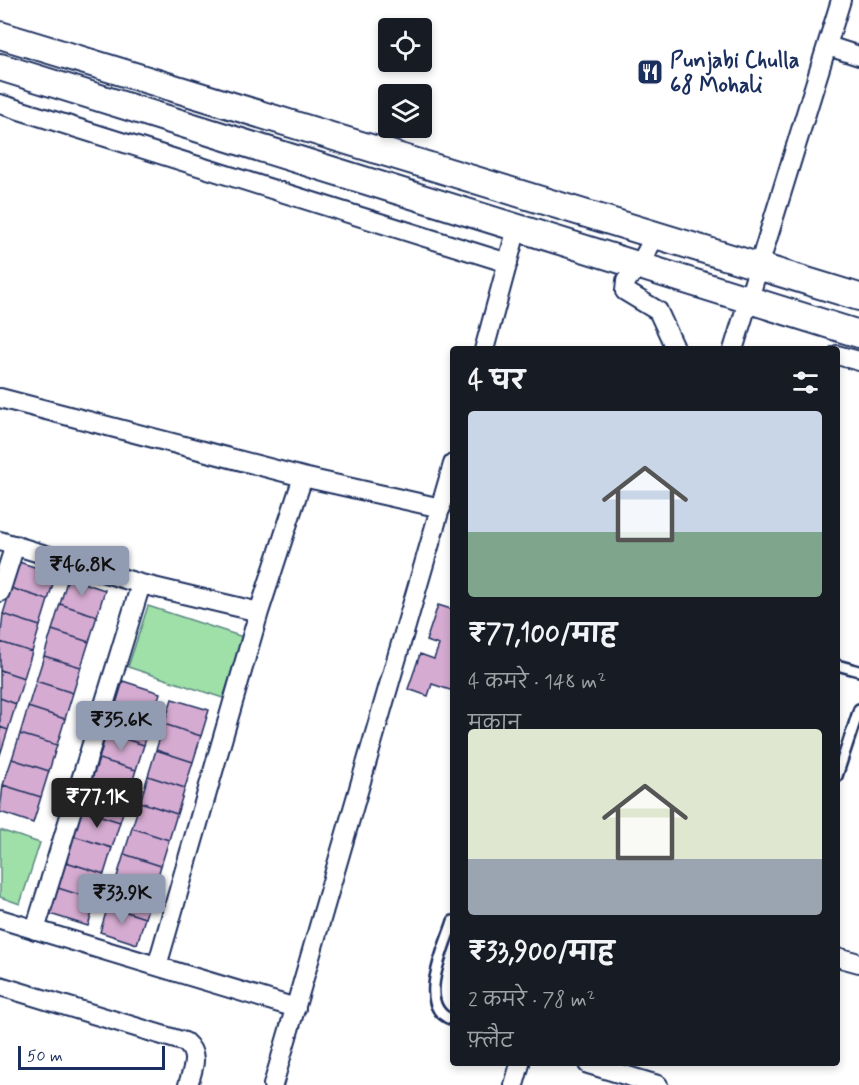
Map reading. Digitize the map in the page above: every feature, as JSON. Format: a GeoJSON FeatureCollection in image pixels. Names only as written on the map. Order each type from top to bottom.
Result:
{"type":"FeatureCollection","features":[{"type":"Feature","properties":{"kind":"main road"},"geometry":{"type":"LineString","coordinates":[[0,35],[859,297]]}},
{"type":"Feature","properties":{"kind":"main road"},"geometry":{"type":"LineString","coordinates":[[0,67],[859,334]]}},
{"type":"Feature","properties":{"kind":"street"},"geometry":{"type":"LineString","coordinates":[[734,346],[841,0]]}},
{"type":"Feature","properties":{"kind":"street"},"geometry":{"type":"LineString","coordinates":[[828,46],[859,56]]}},
{"type":"Feature","properties":{"kind":"street"},"geometry":{"type":"LineString","coordinates":[[0,104],[508,262]]}},
{"type":"Feature","properties":{"kind":"street"},"geometry":{"type":"LineString","coordinates":[[485,346],[517,228]]}},
{"type":"Feature","properties":{"kind":"street"},"geometry":{"type":"LineString","coordinates":[[656,234],[639,266],[626,281],[625,291],[658,311],[674,346]]}},
{"type":"Feature","properties":{"kind":"street"},"geometry":{"type":"LineString","coordinates":[[840,356],[859,361]]}},
{"type":"Feature","properties":{"kind":"street"},"geometry":{"type":"LineString","coordinates":[[0,398],[303,477],[447,506]]}},
{"type":"Feature","properties":{"kind":"street"},"geometry":{"type":"LineString","coordinates":[[157,966],[259,612],[303,477]]}},
{"type":"Feature","properties":{"kind":"street"},"geometry":{"type":"LineString","coordinates":[[273,1085],[447,506],[450,485]]}},
{"type":"Feature","properties":{"kind":"street"},"geometry":{"type":"LineString","coordinates":[[0,592],[7,543],[141,584],[259,612]]}},
{"type":"Feature","properties":{"kind":"street"},"geometry":{"type":"LineString","coordinates":[[35,930],[141,584]]}},
{"type":"Feature","properties":{"kind":"street"},"geometry":{"type":"LineString","coordinates":[[0,919],[296,1008]]}},
{"type":"Feature","properties":{"kind":"street"},"geometry":{"type":"LineString","coordinates":[[840,958],[859,963]]}},
{"type":"Feature","properties":{"kind":"street"},"geometry":{"type":"LineString","coordinates":[[0,986],[185,1042],[192,1048],[195,1060],[188,1085]]}},
{"type":"Feature","properties":{"kind":"street"},"geometry":{"type":"LineString","coordinates":[[514,1085],[519,1066]]}},
{"type":"Feature","properties":{"kind":"street"},"geometry":{"type":"LineString","coordinates":[[595,1066],[658,1085]]}},
{"type":"Feature","properties":{"kind":"lane"},"geometry":{"type":"LineString","coordinates":[[840,666],[859,671]]}},
{"type":"Feature","properties":{"kind":"lane"},"geometry":{"type":"LineString","coordinates":[[840,767],[859,709]]}},
{"type":"Feature","properties":{"kind":"lane"},"geometry":{"type":"LineString","coordinates":[[450,930],[432,994],[436,1008],[450,1018]]}},
{"type":"Feature","properties":{"kind":"green space"},"geometry":{"type":"Polygon","coordinates":[[[148,606],[243,637],[223,698],[128,667],[148,606]]]}},
{"type":"Feature","properties":{"kind":"green space"},"geometry":{"type":"Polygon","coordinates":[[[0,830],[40,843],[20,904],[0,897],[0,830]]]}},
{"type":"Feature","properties":{"kind":"building"},"geometry":{"type":"Polygon","coordinates":[[[19,562],[56,574],[48,600],[11,588],[19,562]]]}},
{"type":"Feature","properties":{"kind":"building"},"geometry":{"type":"Polygon","coordinates":[[[68,578],[105,590],[97,616],[60,604],[68,578]]]}},
{"type":"Feature","properties":{"kind":"building"},"geometry":{"type":"Polygon","coordinates":[[[11,588],[48,600],[40,626],[3,614],[11,588]]]}},
{"type":"Feature","properties":{"kind":"building"},"geometry":{"type":"Polygon","coordinates":[[[60,604],[97,616],[89,642],[52,630],[60,604]]]}},
{"type":"Feature","properties":{"kind":"building"},"geometry":{"type":"Polygon","coordinates":[[[438,605],[450,609],[450,690],[432,684],[428,696],[408,689],[420,654],[434,659],[439,645],[426,641],[438,605]]]}},
{"type":"Feature","properties":{"kind":"building"},"geometry":{"type":"Polygon","coordinates":[[[3,614],[40,626],[32,652],[0,642],[3,614]]]}},
{"type":"Feature","properties":{"kind":"building"},"geometry":{"type":"Polygon","coordinates":[[[52,630],[89,642],[81,667],[44,656],[52,630]]]}},
{"type":"Feature","properties":{"kind":"building"},"geometry":{"type":"Polygon","coordinates":[[[0,642],[32,652],[24,678],[0,670],[0,642]]]}},
{"type":"Feature","properties":{"kind":"building"},"geometry":{"type":"Polygon","coordinates":[[[44,656],[81,667],[73,693],[36,681],[44,656]]]}},
{"type":"Feature","properties":{"kind":"building"},"geometry":{"type":"Polygon","coordinates":[[[0,670],[24,678],[16,704],[0,698],[0,670]]]}},
{"type":"Feature","properties":{"kind":"building"},"geometry":{"type":"Polygon","coordinates":[[[36,681],[73,693],[65,719],[28,707],[36,681]]]}},
{"type":"Feature","properties":{"kind":"building"},"geometry":{"type":"Polygon","coordinates":[[[123,681],[160,693],[152,719],[115,707],[123,681]]]}},
{"type":"Feature","properties":{"kind":"building"},"geometry":{"type":"Polygon","coordinates":[[[0,698],[16,704],[8,730],[0,727],[0,698]]]}},
{"type":"Feature","properties":{"kind":"building"},"geometry":{"type":"Polygon","coordinates":[[[172,699],[209,710],[201,736],[164,724],[172,699]]]}},
{"type":"Feature","properties":{"kind":"building"},"geometry":{"type":"Polygon","coordinates":[[[28,707],[65,719],[57,745],[20,734],[28,707]]]}},
{"type":"Feature","properties":{"kind":"building"},"geometry":{"type":"Polygon","coordinates":[[[115,707],[152,719],[144,745],[106,733],[115,707]]]}},
{"type":"Feature","properties":{"kind":"building"},"geometry":{"type":"Polygon","coordinates":[[[164,724],[201,736],[193,762],[156,750],[164,724]]]}},
{"type":"Feature","properties":{"kind":"building"},"geometry":{"type":"Polygon","coordinates":[[[0,727],[8,730],[0,755],[0,727]]]}},
{"type":"Feature","properties":{"kind":"building"},"geometry":{"type":"Polygon","coordinates":[[[106,733],[144,745],[136,770],[99,759],[106,733]]]}},
{"type":"Feature","properties":{"kind":"building"},"geometry":{"type":"Polygon","coordinates":[[[20,734],[57,745],[49,771],[12,759],[20,734]]]}},
{"type":"Feature","properties":{"kind":"building"},"geometry":{"type":"Polygon","coordinates":[[[156,750],[193,762],[185,788],[148,776],[156,750]]]}},
{"type":"Feature","properties":{"kind":"building"},"geometry":{"type":"Polygon","coordinates":[[[12,759],[49,771],[41,797],[3,785],[12,759]]]}},
{"type":"Feature","properties":{"kind":"building"},"geometry":{"type":"Polygon","coordinates":[[[99,759],[136,770],[128,796],[90,785],[99,759]]]}},
{"type":"Feature","properties":{"kind":"building"},"geometry":{"type":"Polygon","coordinates":[[[148,776],[185,788],[177,814],[140,802],[148,776]]]}},
{"type":"Feature","properties":{"kind":"building"},"geometry":{"type":"Polygon","coordinates":[[[3,785],[41,797],[33,823],[0,812],[3,785]]]}},
{"type":"Feature","properties":{"kind":"building"},"geometry":{"type":"Polygon","coordinates":[[[90,785],[128,796],[120,822],[82,810],[90,785]]]}},
{"type":"Feature","properties":{"kind":"building"},"geometry":{"type":"Polygon","coordinates":[[[140,802],[177,814],[169,840],[132,828],[140,802]]]}},
{"type":"Feature","properties":{"kind":"building"},"geometry":{"type":"Polygon","coordinates":[[[82,810],[120,822],[112,848],[74,836],[82,810]]]}},
{"type":"Feature","properties":{"kind":"building"},"geometry":{"type":"Polygon","coordinates":[[[132,828],[169,840],[161,866],[124,854],[132,828]]]}},
{"type":"Feature","properties":{"kind":"building"},"geometry":{"type":"Polygon","coordinates":[[[74,836],[112,848],[104,874],[66,862],[74,836]]]}},
{"type":"Feature","properties":{"kind":"building"},"geometry":{"type":"Polygon","coordinates":[[[124,854],[161,866],[153,892],[116,880],[124,854]]]}},
{"type":"Feature","properties":{"kind":"building"},"geometry":{"type":"Polygon","coordinates":[[[66,862],[104,874],[96,900],[58,888],[66,862]]]}},
{"type":"Feature","properties":{"kind":"building"},"geometry":{"type":"Polygon","coordinates":[[[116,880],[153,892],[145,918],[108,906],[116,880]]]}},
{"type":"Feature","properties":{"kind":"building"},"geometry":{"type":"Polygon","coordinates":[[[58,888],[96,900],[88,926],[50,914],[58,888]]]}},
{"type":"Feature","properties":{"kind":"building"},"geometry":{"type":"Polygon","coordinates":[[[108,906],[145,918],[137,944],[100,932],[108,906]]]}},
{"type":"Feature","properties":{"kind":"place","name":"Punjabi Chulla 68 Mohali"},"geometry":{"type":"Point","coordinates":[650,72]}}]}
